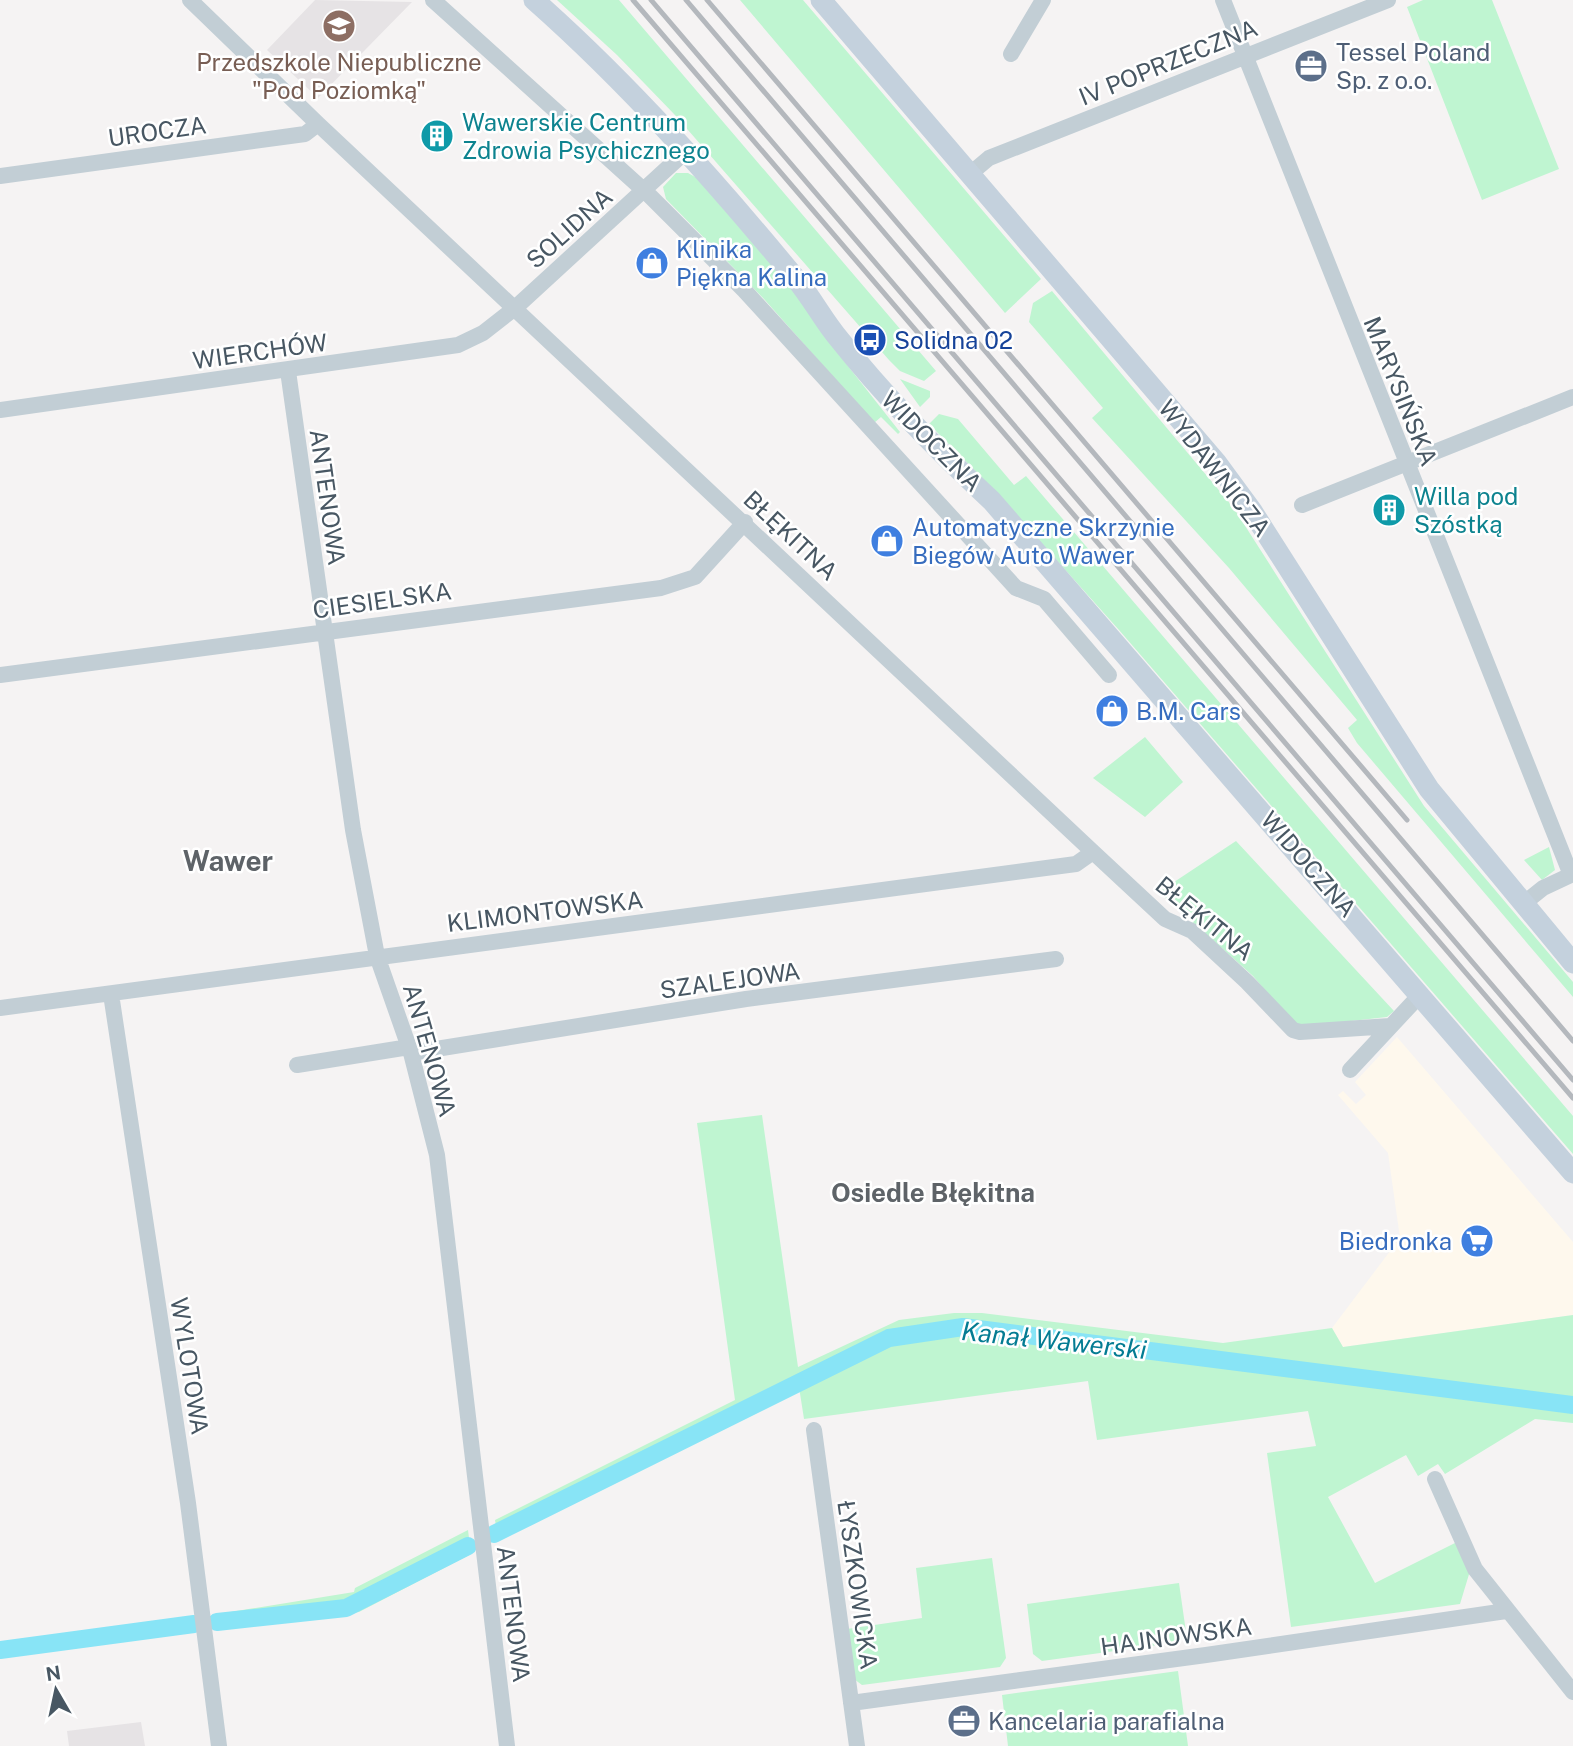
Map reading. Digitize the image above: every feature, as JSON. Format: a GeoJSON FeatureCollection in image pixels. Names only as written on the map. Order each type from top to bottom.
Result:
{"type":"FeatureCollection","features":[{"type":"Feature","properties":{"kind":"main road","name":"WIDOCZNA"},"geometry":{"type":"LineString","coordinates":[[534,0],[598,56],[685,152],[799,282],[837,337],[897,409],[992,501],[1573,1173]]}},
{"type":"Feature","properties":{"kind":"main road","name":"WYDAWNICZA"},"geometry":{"type":"LineString","coordinates":[[821,0],[1216,462],[1265,531],[1422,779],[1573,963]]}},
{"type":"Feature","properties":{"kind":"street","name":"WIDOCZNA"},"geometry":{"type":"LineString","coordinates":[[433,0],[645,190],[744,290],[1016,587],[1044,599],[1109,674]]}},
{"type":"Feature","properties":{"kind":"street"},"geometry":{"type":"LineString","coordinates":[[1011,54],[1043,0]]}},
{"type":"Feature","properties":{"kind":"street","name":"MARYSIŃSKA"},"geometry":{"type":"LineString","coordinates":[[1223,0],[1405,463],[1572,875]]}},
{"type":"Feature","properties":{"kind":"street","name":"IV POPRZECZNA"},"geometry":{"type":"LineString","coordinates":[[970,174],[989,158],[1388,0]]}},
{"type":"Feature","properties":{"kind":"street","name":"BŁĘKITNA"},"geometry":{"type":"LineString","coordinates":[[200,3],[317,124],[1165,919],[1192,932],[1293,1030],[1300,1032],[1390,1026]]}},
{"type":"Feature","properties":{"kind":"street","name":"UROCZA"},"geometry":{"type":"LineString","coordinates":[[0,176],[306,134],[317,124]]}},
{"type":"Feature","properties":{"kind":"street","name":"SOLIDNA"},"geometry":{"type":"LineString","coordinates":[[515,308],[685,152]]}},
{"type":"Feature","properties":{"kind":"street","name":"WIERCHÓW"},"geometry":{"type":"LineString","coordinates":[[0,410],[458,345],[483,334],[515,308]]}},
{"type":"Feature","properties":{"kind":"street","name":"ANTENOWA"},"geometry":{"type":"LineString","coordinates":[[288,371],[353,830],[377,956],[410,1050],[439,1172],[508,1746]]}},
{"type":"Feature","properties":{"kind":"street"},"geometry":{"type":"LineString","coordinates":[[1302,505],[1573,397]]}},
{"type":"Feature","properties":{"kind":"street","name":"CIESIELSKA"},"geometry":{"type":"LineString","coordinates":[[0,675],[679,584],[695,577],[744,522]]}},
{"type":"Feature","properties":{"kind":"street","name":"KLIMONTOWSKA"},"geometry":{"type":"LineString","coordinates":[[0,1008],[1076,864],[1093,852]]}},
{"type":"Feature","properties":{"kind":"street"},"geometry":{"type":"LineString","coordinates":[[1523,904],[1543,888],[1572,875]]}},
{"type":"Feature","properties":{"kind":"street","name":"SZALEJOWA"},"geometry":{"type":"LineString","coordinates":[[297,1065],[746,999],[1056,959]]}},
{"type":"Feature","properties":{"kind":"street","name":"WYLOTOWA"},"geometry":{"type":"LineString","coordinates":[[111,994],[188,1503],[219,1746]]}},
{"type":"Feature","properties":{"kind":"street"},"geometry":{"type":"LineString","coordinates":[[1350,1070],[1420,995]]}},
{"type":"Feature","properties":{"kind":"street","name":"ŁYSZKOWICKA"},"geometry":{"type":"LineString","coordinates":[[814,1430],[857,1746]]}},
{"type":"Feature","properties":{"kind":"street"},"geometry":{"type":"LineString","coordinates":[[1435,1479],[1475,1569],[1573,1692]]}},
{"type":"Feature","properties":{"kind":"street","name":"HAJNOWSKA"},"geometry":{"type":"LineString","coordinates":[[852,1703],[1506,1611]]}},
{"type":"Feature","properties":{"kind":"shaded area","name":"Przedszkole Niepubliczne \"Pod Poziomką\""},"geometry":{"type":"Polygon","coordinates":[[[315,0],[412,2],[318,98],[267,50],[315,0]]]}},
{"type":"Feature","properties":{"kind":"shaded area"},"geometry":{"type":"Polygon","coordinates":[[[1397,1037],[1573,1242],[1573,1315],[1343,1347],[1332,1328],[1400,1238],[1388,1153],[1338,1095],[1343,1091],[1356,1104],[1366,1095],[1355,1082],[1397,1037]]]}},
{"type":"Feature","properties":{"kind":"shaded area"},"geometry":{"type":"Polygon","coordinates":[[[141,1722],[145,1746],[69,1746],[67,1731],[141,1722]]]}},
{"type":"Feature","properties":{"kind":"green space"},"geometry":{"type":"Polygon","coordinates":[[[557,0],[619,0],[936,371],[924,381],[900,371],[674,114],[617,55],[557,0]]]}},
{"type":"Feature","properties":{"kind":"green space"},"geometry":{"type":"Polygon","coordinates":[[[740,0],[803,0],[1041,279],[1005,313],[740,0]]]}},
{"type":"Feature","properties":{"kind":"green space"},"geometry":{"type":"Polygon","coordinates":[[[1423,0],[1492,0],[1559,169],[1482,200],[1407,7],[1423,0]]]}},
{"type":"Feature","properties":{"kind":"green space"},"geometry":{"type":"Polygon","coordinates":[[[676,173],[688,173],[697,178],[796,293],[844,361],[900,432],[898,434],[881,417],[874,423],[764,299],[666,199],[663,187],[676,173]]]}},
{"type":"Feature","properties":{"kind":"green space"},"geometry":{"type":"Polygon","coordinates":[[[1052,291],[1233,507],[1424,806],[1573,982],[1573,997],[1357,743],[1348,728],[1357,720],[1229,568],[1092,418],[1103,408],[1029,322],[1033,303],[1052,291]]]}},
{"type":"Feature","properties":{"kind":"green space"},"geometry":{"type":"Polygon","coordinates":[[[900,379],[930,391],[930,397],[920,407],[900,379]]]}},
{"type":"Feature","properties":{"kind":"green space"},"geometry":{"type":"Polygon","coordinates":[[[939,414],[958,419],[1014,485],[1026,476],[1573,1116],[1573,1154],[1119,630],[994,490],[929,424],[939,414]]]}},
{"type":"Feature","properties":{"kind":"green space"},"geometry":{"type":"Polygon","coordinates":[[[1145,737],[1183,782],[1145,817],[1093,778],[1145,737]]]}},
{"type":"Feature","properties":{"kind":"green space"},"geometry":{"type":"Polygon","coordinates":[[[1236,841],[1394,1011],[1387,1017],[1315,1025],[1300,1025],[1291,1021],[1253,976],[1159,892],[1236,841]]]}},
{"type":"Feature","properties":{"kind":"green space"},"geometry":{"type":"Polygon","coordinates":[[[1549,847],[1555,870],[1542,880],[1524,860],[1549,847]]]}},
{"type":"Feature","properties":{"kind":"green space"},"geometry":{"type":"Polygon","coordinates":[[[762,1115],[798,1367],[899,1320],[954,1313],[982,1313],[1223,1343],[1332,1328],[1343,1347],[1573,1315],[1573,1423],[1535,1419],[1445,1474],[1438,1464],[1418,1476],[1406,1455],[1328,1497],[1375,1583],[1455,1543],[1470,1571],[1460,1604],[1291,1627],[1267,1453],[1316,1446],[1308,1411],[1097,1440],[1088,1381],[804,1419],[799,1387],[498,1538],[495,1520],[735,1400],[697,1123],[762,1115]]]}},
{"type":"Feature","properties":{"kind":"green space"},"geometry":{"type":"Polygon","coordinates":[[[468,1530],[471,1554],[359,1612],[214,1630],[212,1615],[354,1592],[355,1588],[468,1530]]]}},
{"type":"Feature","properties":{"kind":"green space"},"geometry":{"type":"Polygon","coordinates":[[[992,1558],[1006,1658],[1000,1667],[862,1685],[854,1679],[847,1629],[922,1618],[916,1568],[992,1558]]]}},
{"type":"Feature","properties":{"kind":"green space"},"geometry":{"type":"Polygon","coordinates":[[[1179,1583],[1186,1632],[1180,1642],[1042,1661],[1033,1654],[1027,1604],[1179,1583]]]}},
{"type":"Feature","properties":{"kind":"green space"},"geometry":{"type":"Polygon","coordinates":[[[195,1619],[196,1629],[0,1658],[0,1642],[195,1619]]]}},
{"type":"Feature","properties":{"kind":"green space"},"geometry":{"type":"Polygon","coordinates":[[[1178,1671],[1188,1746],[1008,1746],[1002,1695],[1178,1671]]]}},
{"type":"Feature","properties":{"kind":"waterway","name":"Kanał Wawerski"},"geometry":{"type":"LineString","coordinates":[[494,1534],[889,1338],[963,1327],[1573,1405]]}},
{"type":"Feature","properties":{"kind":"waterway","name":"Kanał Wawerski"},"geometry":{"type":"LineString","coordinates":[[217,1622],[346,1608],[468,1546]]}},
{"type":"Feature","properties":{"kind":"waterway","name":"Kanał Wawerski"},"geometry":{"type":"LineString","coordinates":[[0,1650],[194,1624]]}},
{"type":"Feature","properties":{"kind":"railway"},"geometry":{"type":"LineString","coordinates":[[633,0],[1573,1098]]}},
{"type":"Feature","properties":{"kind":"railway"},"geometry":{"type":"LineString","coordinates":[[651,0],[1573,1080]]}},
{"type":"Feature","properties":{"kind":"railway"},"geometry":{"type":"LineString","coordinates":[[686,0],[1573,1041]]}},
{"type":"Feature","properties":{"kind":"railway"},"geometry":{"type":"LineString","coordinates":[[707,0],[1407,820]]}},
{"type":"Feature","properties":{"kind":"place","name":"Przedszkole Niepubliczne \"Pod Poziomką\""},"geometry":{"type":"Point","coordinates":[339,26]}},
{"type":"Feature","properties":{"kind":"place","name":"Tessel Poland Sp. z o.o."},"geometry":{"type":"Point","coordinates":[1311,66]}},
{"type":"Feature","properties":{"kind":"place","name":"Wawerskie Centrum Zdrowia Psychicznego"},"geometry":{"type":"Point","coordinates":[437,136]}},
{"type":"Feature","properties":{"kind":"place","name":"Klinika Piękna Kalina"},"geometry":{"type":"Point","coordinates":[652,263]}},
{"type":"Feature","properties":{"kind":"place","name":"Solidna 02"},"geometry":{"type":"Point","coordinates":[870,340]}},
{"type":"Feature","properties":{"kind":"place","name":"Willa pod Szóstką"},"geometry":{"type":"Point","coordinates":[1389,510]}},
{"type":"Feature","properties":{"kind":"place","name":"Automatyczne Skrzynie Biegów Auto Wawer"},"geometry":{"type":"Point","coordinates":[887,541]}},
{"type":"Feature","properties":{"kind":"place","name":"B.M. Cars"},"geometry":{"type":"Point","coordinates":[1112,711]}},
{"type":"Feature","properties":{"kind":"place","name":"Biedronka"},"geometry":{"type":"Point","coordinates":[1477,1241]}},
{"type":"Feature","properties":{"kind":"place","name":"Kancelaria parafialna"},"geometry":{"type":"Point","coordinates":[964,1721]}},
{"type":"Feature","properties":{"kind":"district","name":"Wawer"},"geometry":{"type":"Point","coordinates":[228,860]}},
{"type":"Feature","properties":{"kind":"district","name":"Osiedle Błękitna"},"geometry":{"type":"Point","coordinates":[933,1192]}}]}
